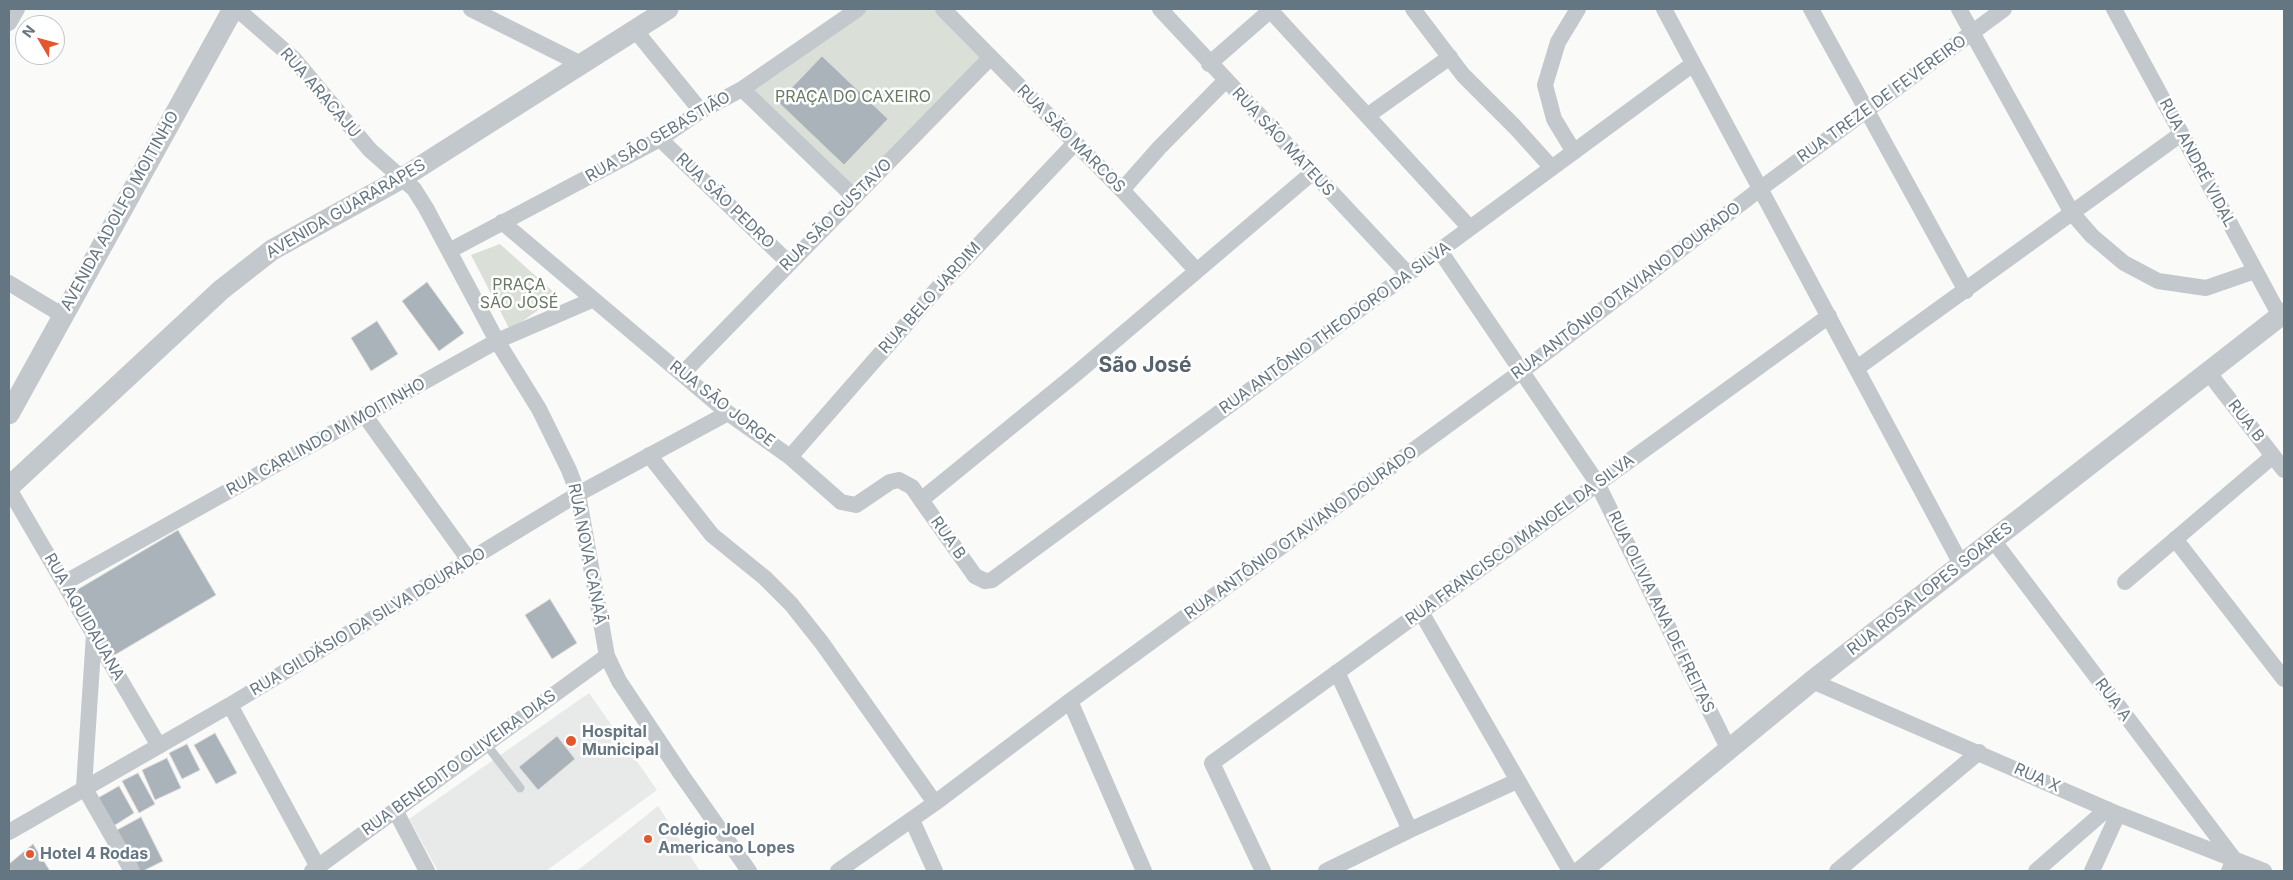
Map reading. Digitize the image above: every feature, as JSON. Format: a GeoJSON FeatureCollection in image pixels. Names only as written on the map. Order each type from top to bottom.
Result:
{"type":"FeatureCollection","features":[{"type":"Feature","properties":{"kind":"street"},"geometry":{"type":"LineString","coordinates":[[9,23],[17,9]]}},
{"type":"Feature","properties":{"kind":"street","name":"RUA ARACAJU"},"geometry":{"type":"LineString","coordinates":[[235,9],[293,58],[370,150],[402,178]]}},
{"type":"Feature","properties":{"kind":"street","name":"AVENIDA ADOLFO MOITINHO"},"geometry":{"type":"LineString","coordinates":[[9,414],[62,315],[235,9]]}},
{"type":"Feature","properties":{"kind":"street"},"geometry":{"type":"LineString","coordinates":[[471,9],[581,64]]}},
{"type":"Feature","properties":{"kind":"street","name":"RUA SÃO SEBASTIÃO"},"geometry":{"type":"LineString","coordinates":[[449,251],[660,139],[702,111],[742,89],[858,9]]}},
{"type":"Feature","properties":{"kind":"street","name":"RUA SÃO MARCOS"},"geometry":{"type":"LineString","coordinates":[[943,9],[1122,190],[1196,270]]}},
{"type":"Feature","properties":{"kind":"street","name":"RUA SÃO MATEUS"},"geometry":{"type":"LineString","coordinates":[[1160,9],[1408,274]]}},
{"type":"Feature","properties":{"kind":"street"},"geometry":{"type":"LineString","coordinates":[[1210,64],[1271,9],[1470,228]]}},
{"type":"Feature","properties":{"kind":"street"},"geometry":{"type":"LineString","coordinates":[[1413,9],[1463,76],[1515,127],[1552,168]]}},
{"type":"Feature","properties":{"kind":"street"},"geometry":{"type":"LineString","coordinates":[[1574,152],[1554,119],[1545,85],[1558,42],[1578,9]]}},
{"type":"Feature","properties":{"kind":"street"},"geometry":{"type":"LineString","coordinates":[[1664,9],[1961,564]]}},
{"type":"Feature","properties":{"kind":"street"},"geometry":{"type":"LineString","coordinates":[[1811,9],[1966,290]]}},
{"type":"Feature","properties":{"kind":"street"},"geometry":{"type":"LineString","coordinates":[[1959,9],[2072,213],[2092,236],[2124,263],[2158,281],[2206,288],[2255,271]]}},
{"type":"Feature","properties":{"kind":"street","name":"RUA TREZE DE FEVEREIRO"},"geometry":{"type":"LineString","coordinates":[[1760,189],[2004,9]]}},
{"type":"Feature","properties":{"kind":"street","name":"RUA ANDRÉ VIDAL"},"geometry":{"type":"LineString","coordinates":[[2114,9],[2255,271],[2282,315]]}},
{"type":"Feature","properties":{"kind":"street"},"geometry":{"type":"LineString","coordinates":[[651,17],[702,111]]}},
{"type":"Feature","properties":{"kind":"street","name":"AVENIDA GUARARAPES"},"geometry":{"type":"LineString","coordinates":[[9,488],[221,290],[272,250],[402,178],[651,17]]}},
{"type":"Feature","properties":{"kind":"street","name":"RUA SÃO GUSTAVO"},"geometry":{"type":"LineString","coordinates":[[682,374],[789,262],[990,58]]}},
{"type":"Feature","properties":{"kind":"street"},"geometry":{"type":"LineString","coordinates":[[1367,116],[1450,58]]}},
{"type":"Feature","properties":{"kind":"street","name":"RUA ANTÔNIO THEODORO DA SILVA"},"geometry":{"type":"LineString","coordinates":[[975,576],[985,582],[992,580],[1693,64]]}},
{"type":"Feature","properties":{"kind":"street"},"geometry":{"type":"LineString","coordinates":[[1122,190],[1159,148],[1226,80]]}},
{"type":"Feature","properties":{"kind":"street"},"geometry":{"type":"LineString","coordinates":[[742,89],[854,197]]}},
{"type":"Feature","properties":{"kind":"street"},"geometry":{"type":"LineString","coordinates":[[1857,368],[2181,134]]}},
{"type":"Feature","properties":{"kind":"street","name":"RUA SÃO PEDRO"},"geometry":{"type":"LineString","coordinates":[[660,139],[789,262]]}},
{"type":"Feature","properties":{"kind":"street","name":"RUA BELO JARDIM"},"geometry":{"type":"LineString","coordinates":[[790,457],[936,290],[1075,143]]}},
{"type":"Feature","properties":{"kind":"street"},"geometry":{"type":"LineString","coordinates":[[921,500],[1078,372],[1312,173]]}},
{"type":"Feature","properties":{"kind":"street","name":"RUA NOVA CANAÃ"},"geometry":{"type":"LineString","coordinates":[[402,178],[414,189],[426,208],[497,341],[539,409],[569,470],[578,494],[607,656],[619,681],[749,871]]}},
{"type":"Feature","properties":{"kind":"street","name":"RUA ANTÔNIO OTAVIANO DOURADO"},"geometry":{"type":"LineString","coordinates":[[838,871],[912,820],[1070,701],[1522,371],[1760,189]]}},
{"type":"Feature","properties":{"kind":"street","name":"RUA SÃO JORGE"},"geometry":{"type":"LineString","coordinates":[[502,222],[728,414],[790,457],[841,502],[850,505],[861,503],[890,482],[899,480],[912,488],[921,500]]}},
{"type":"Feature","properties":{"kind":"street","name":"RUA OLIVIA ANA DE FREITAS"},"geometry":{"type":"LineString","coordinates":[[1440,251],[1598,483],[1729,750]]}},
{"type":"Feature","properties":{"kind":"street"},"geometry":{"type":"LineString","coordinates":[[9,283],[62,315]]}},
{"type":"Feature","properties":{"kind":"street","name":"RUA CARLINDO M MOITINHO"},"geometry":{"type":"LineString","coordinates":[[64,582],[366,416],[497,341],[592,300]]}},
{"type":"Feature","properties":{"kind":"street","name":"RUA ROSA LOPES SOARES"},"geometry":{"type":"LineString","coordinates":[[1582,871],[1812,681],[2282,315]]}},
{"type":"Feature","properties":{"kind":"street","name":"RUA FRANCISCO MANOEL DA SILVA"},"geometry":{"type":"LineString","coordinates":[[1263,871],[1212,763],[1829,316]]}},
{"type":"Feature","properties":{"kind":"street","name":"RUA B"},"geometry":{"type":"LineString","coordinates":[[2208,372],[2284,470]]}},
{"type":"Feature","properties":{"kind":"street","name":"RUA GILDÁSIO DA SILVA DOURADO"},"geometry":{"type":"LineString","coordinates":[[9,832],[84,787],[230,705],[578,494],[728,414]]}},
{"type":"Feature","properties":{"kind":"street"},"geometry":{"type":"LineString","coordinates":[[366,416],[469,560]]}},
{"type":"Feature","properties":{"kind":"street"},"geometry":{"type":"LineString","coordinates":[[649,455],[712,535],[765,578],[791,604],[822,643],[935,803]]}},
{"type":"Feature","properties":{"kind":"street"},"geometry":{"type":"LineString","coordinates":[[2125,582],[2273,456]]}},
{"type":"Feature","properties":{"kind":"street","name":"RUA AQUIDAUANA"},"geometry":{"type":"LineString","coordinates":[[9,488],[159,746]]}},
{"type":"Feature","properties":{"kind":"street","name":"RUA B"},"geometry":{"type":"LineString","coordinates":[[921,500],[975,576]]}},
{"type":"Feature","properties":{"kind":"street"},"geometry":{"type":"LineString","coordinates":[[2175,539],[2284,680]]}},
{"type":"Feature","properties":{"kind":"street","name":"RUA A"},"geometry":{"type":"LineString","coordinates":[[1993,540],[2231,865]]}},
{"type":"Feature","properties":{"kind":"street"},"geometry":{"type":"LineString","coordinates":[[1421,612],[1570,871]]}},
{"type":"Feature","properties":{"kind":"street"},"geometry":{"type":"LineString","coordinates":[[94,634],[84,787],[132,871]]}},
{"type":"Feature","properties":{"kind":"street","name":"RUA BENEDITO OLIVEIRA DIAS"},"geometry":{"type":"LineString","coordinates":[[315,869],[607,656]]}},
{"type":"Feature","properties":{"kind":"street"},"geometry":{"type":"LineString","coordinates":[[1337,672],[1410,830]]}},
{"type":"Feature","properties":{"kind":"street","name":"RUA X"},"geometry":{"type":"LineString","coordinates":[[1812,681],[1979,752],[2231,865],[2264,871]]}},
{"type":"Feature","properties":{"kind":"street"},"geometry":{"type":"LineString","coordinates":[[1070,701],[1144,871]]}},
{"type":"Feature","properties":{"kind":"street"},"geometry":{"type":"LineString","coordinates":[[230,705],[315,869]]}},
{"type":"Feature","properties":{"kind":"street"},"geometry":{"type":"LineString","coordinates":[[1837,871],[1979,752]]}},
{"type":"Feature","properties":{"kind":"street"},"geometry":{"type":"LineString","coordinates":[[1326,871],[1518,781]]}},
{"type":"Feature","properties":{"kind":"street"},"geometry":{"type":"LineString","coordinates":[[394,810],[427,871]]}},
{"type":"Feature","properties":{"kind":"street"},"geometry":{"type":"LineString","coordinates":[[2036,871],[2112,812]]}},
{"type":"Feature","properties":{"kind":"street"},"geometry":{"type":"LineString","coordinates":[[2092,871],[2112,812]]}},
{"type":"Feature","properties":{"kind":"street"},"geometry":{"type":"LineString","coordinates":[[912,820],[935,871]]}},
{"type":"Feature","properties":{"kind":"lane"},"geometry":{"type":"LineString","coordinates":[[486,744],[520,788]]}},
{"type":"Feature","properties":{"kind":"shaded area","name":"Hospital Municipal"},"geometry":{"type":"Polygon","coordinates":[[[589,693],[657,790],[546,871],[438,871],[409,819],[589,693]]]}},
{"type":"Feature","properties":{"kind":"shaded area","name":"Colégio Joel Americano Lopes"},"geometry":{"type":"Polygon","coordinates":[[[658,806],[700,871],[577,871],[658,806]]]}},
{"type":"Feature","properties":{"kind":"green space","name":"PRAÇA DO CAXEIRO"},"geometry":{"type":"Polygon","coordinates":[[[863,9],[939,9],[986,58],[853,192],[749,90],[863,9]]]}},
{"type":"Feature","properties":{"kind":"green space","name":"PRAÇA SÃO JOSÉ"},"geometry":{"type":"Polygon","coordinates":[[[500,244],[558,296],[510,330],[471,255],[500,244]]]}},
{"type":"Feature","properties":{"kind":"building"},"geometry":{"type":"Polygon","coordinates":[[[822,56],[888,119],[844,165],[778,102],[822,56]]]}},
{"type":"Feature","properties":{"kind":"building"},"geometry":{"type":"Polygon","coordinates":[[[427,282],[464,333],[439,351],[402,301],[427,282]]]}},
{"type":"Feature","properties":{"kind":"building"},"geometry":{"type":"Polygon","coordinates":[[[377,321],[398,354],[371,371],[351,338],[377,321]]]}},
{"type":"Feature","properties":{"kind":"building"},"geometry":{"type":"Polygon","coordinates":[[[178,530],[216,595],[113,656],[75,591],[178,530]]]}},
{"type":"Feature","properties":{"kind":"building"},"geometry":{"type":"Polygon","coordinates":[[[550,599],[577,643],[552,659],[525,615],[550,599]]]}},
{"type":"Feature","properties":{"kind":"building"},"geometry":{"type":"Polygon","coordinates":[[[215,733],[237,773],[216,784],[194,745],[215,733]]]}},
{"type":"Feature","properties":{"kind":"building"},"geometry":{"type":"Polygon","coordinates":[[[557,736],[575,759],[538,790],[519,767],[557,736]]]}},
{"type":"Feature","properties":{"kind":"building"},"geometry":{"type":"Polygon","coordinates":[[[187,744],[200,770],[182,779],[169,753],[187,744]]]}},
{"type":"Feature","properties":{"kind":"building"},"geometry":{"type":"Polygon","coordinates":[[[167,758],[181,788],[155,800],[142,770],[167,758]]]}},
{"type":"Feature","properties":{"kind":"building"},"geometry":{"type":"Polygon","coordinates":[[[138,773],[155,804],[139,813],[122,781],[138,773]]]}},
{"type":"Feature","properties":{"kind":"building"},"geometry":{"type":"Polygon","coordinates":[[[119,786],[134,813],[112,827],[96,799],[119,786]]]}},
{"type":"Feature","properties":{"kind":"building"},"geometry":{"type":"Polygon","coordinates":[[[141,817],[163,861],[143,871],[138,871],[117,830],[141,817]]]}},
{"type":"Feature","properties":{"kind":"building","name":"Hotel 4 Rodas"},"geometry":{"type":"Polygon","coordinates":[[[33,844],[50,871],[10,871],[9,864],[33,844]]]}},
{"type":"Feature","properties":{"kind":"place","name":"Hospital Municipal"},"geometry":{"type":"Point","coordinates":[571,741]}},
{"type":"Feature","properties":{"kind":"place","name":"Colégio Joel Americano Lopes"},"geometry":{"type":"Point","coordinates":[648,839]}},
{"type":"Feature","properties":{"kind":"place","name":"Hotel 4 Rodas"},"geometry":{"type":"Point","coordinates":[30,854]}},
{"type":"Feature","properties":{"kind":"district","name":"São José"},"geometry":{"type":"Point","coordinates":[1145,366]}}]}
